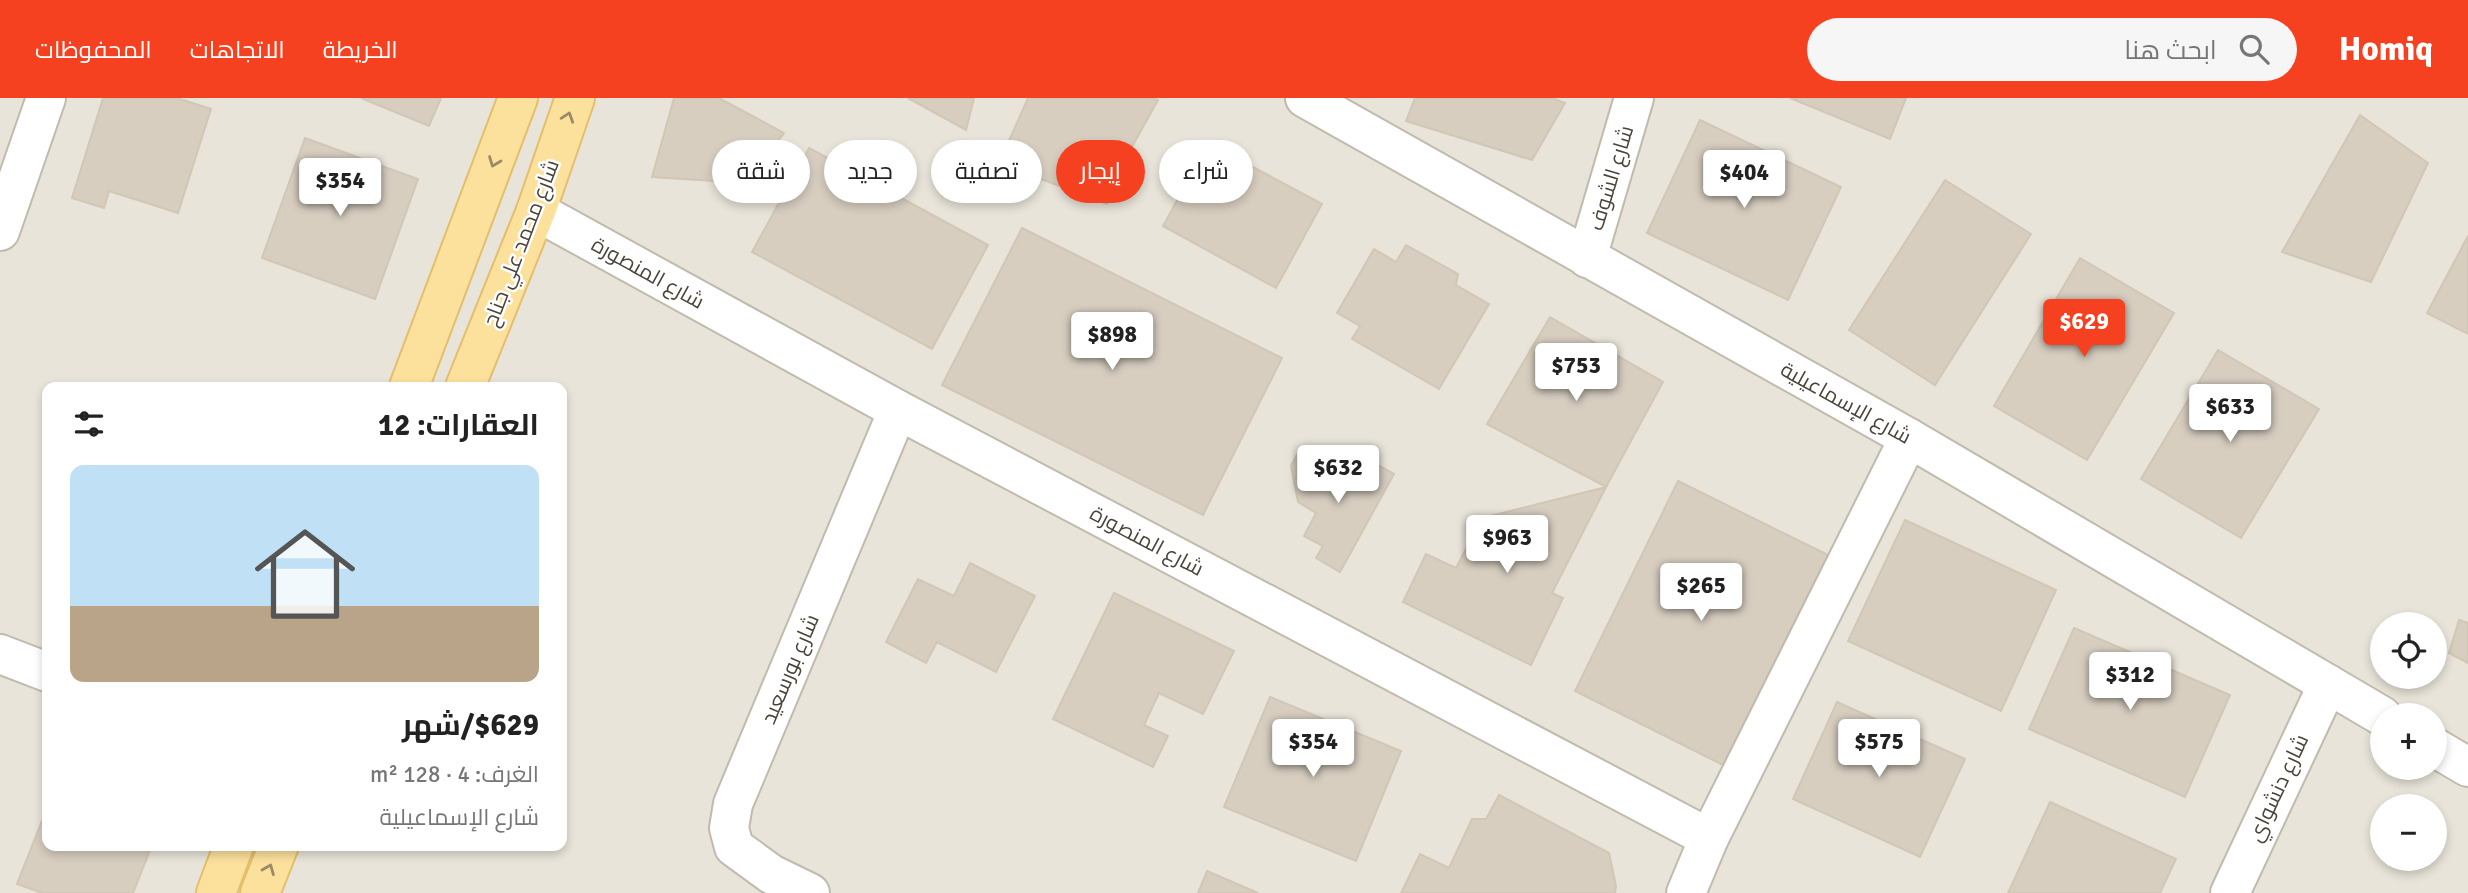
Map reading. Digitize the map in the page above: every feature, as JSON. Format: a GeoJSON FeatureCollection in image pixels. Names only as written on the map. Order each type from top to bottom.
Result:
{"type":"FeatureCollection","features":[{"type":"Feature","properties":{"kind":"main road"},"geometry":{"type":"LineString","coordinates":[[411,382],[518,98]]}},
{"type":"Feature","properties":{"kind":"main road","name":"شارع محمد علي جناح"},"geometry":{"type":"LineString","coordinates":[[467,382],[536,211],[575,98]]}},
{"type":"Feature","properties":{"kind":"main road"},"geometry":{"type":"LineString","coordinates":[[216,893],[232,851]]}},
{"type":"Feature","properties":{"kind":"main road"},"geometry":{"type":"LineString","coordinates":[[260,893],[277,851]]}},
{"type":"Feature","properties":{"kind":"street"},"geometry":{"type":"LineString","coordinates":[[0,231],[46,98]]}},
{"type":"Feature","properties":{"kind":"street","name":"شارع الإسماعيلية"},"geometry":{"type":"LineString","coordinates":[[1305,98],[1909,438],[2370,709]]}},
{"type":"Feature","properties":{"kind":"street","name":"شارع الشوف"},"geometry":{"type":"LineString","coordinates":[[1587,258],[1634,98]]}},
{"type":"Feature","properties":{"kind":"street","name":"شارع المنصورة"},"geometry":{"type":"LineString","coordinates":[[536,211],[898,410],[1709,838]]}},
{"type":"Feature","properties":{"kind":"street","name":"شارع بورسعيد"},"geometry":{"type":"LineString","coordinates":[[810,893],[771,874],[734,847],[729,828],[733,804],[898,410]]}},
{"type":"Feature","properties":{"kind":"street"},"geometry":{"type":"LineString","coordinates":[[1686,893],[1709,838],[1909,438]]}},
{"type":"Feature","properties":{"kind":"street"},"geometry":{"type":"LineString","coordinates":[[0,654],[42,670]]}},
{"type":"Feature","properties":{"kind":"street","name":"شارع دنشواي"},"geometry":{"type":"LineString","coordinates":[[2230,893],[2328,684]]}},
{"type":"Feature","properties":{"kind":"street"},"geometry":{"type":"LineString","coordinates":[[2447,755],[2468,767]]}},
{"type":"Feature","properties":{"kind":"shaded area"},"geometry":{"type":"Polygon","coordinates":[[[0,98],[2468,98],[2468,893],[0,893],[0,98]]]}},
{"type":"Feature","properties":{"kind":"building"},"geometry":{"type":"Polygon","coordinates":[[[103,98],[177,98],[211,109],[178,213],[109,191],[104,208],[72,198],[103,98]]]}},
{"type":"Feature","properties":{"kind":"building"},"geometry":{"type":"Polygon","coordinates":[[[361,98],[441,98],[429,126],[361,98]]]}},
{"type":"Feature","properties":{"kind":"building"},"geometry":{"type":"Polygon","coordinates":[[[674,98],[719,98],[784,133],[779,140],[712,140],[712,181],[652,177],[674,98]]]}},
{"type":"Feature","properties":{"kind":"building"},"geometry":{"type":"Polygon","coordinates":[[[908,98],[974,98],[966,130],[908,98]]]}},
{"type":"Feature","properties":{"kind":"building"},"geometry":{"type":"Polygon","coordinates":[[[1028,98],[1158,100],[1136,140],[1056,140],[1056,185],[1042,179],[1042,140],[1009,140],[1028,98]]]}},
{"type":"Feature","properties":{"kind":"building"},"geometry":{"type":"Polygon","coordinates":[[[1415,98],[1552,98],[1565,103],[1532,160],[1406,121],[1415,98]]]}},
{"type":"Feature","properties":{"kind":"building"},"geometry":{"type":"Polygon","coordinates":[[[1790,98],[1906,98],[1890,139],[1790,98]]]}},
{"type":"Feature","properties":{"kind":"building"},"geometry":{"type":"Polygon","coordinates":[[[2360,115],[2428,163],[2371,282],[2282,252],[2360,115]]]}},
{"type":"Feature","properties":{"kind":"building"},"geometry":{"type":"Polygon","coordinates":[[[1700,120],[1841,187],[1788,300],[1647,233],[1700,120]]]}},
{"type":"Feature","properties":{"kind":"building"},"geometry":{"type":"Polygon","coordinates":[[[305,138],[418,179],[375,299],[262,258],[305,138]]]}},
{"type":"Feature","properties":{"kind":"building"},"geometry":{"type":"Polygon","coordinates":[[[810,149],[824,156],[824,203],[910,203],[988,245],[932,349],[752,252],[779,203],[810,203],[810,149]]]}},
{"type":"Feature","properties":{"kind":"building"},"geometry":{"type":"Polygon","coordinates":[[[1253,167],[1322,204],[1276,288],[1163,226],[1175,203],[1253,203],[1253,167]]]}},
{"type":"Feature","properties":{"kind":"building"},"geometry":{"type":"Polygon","coordinates":[[[1945,180],[2031,234],[1935,385],[1849,330],[1945,180]]]}},
{"type":"Feature","properties":{"kind":"building"},"geometry":{"type":"Polygon","coordinates":[[[1022,228],[1282,358],[1203,515],[942,385],[1022,228]]]}},
{"type":"Feature","properties":{"kind":"building"},"geometry":{"type":"Polygon","coordinates":[[[2468,236],[2468,334],[2427,313],[2468,236]]]}},
{"type":"Feature","properties":{"kind":"building"},"geometry":{"type":"Polygon","coordinates":[[[1406,245],[1458,274],[1456,285],[1489,304],[1439,389],[1352,339],[1360,326],[1337,313],[1374,249],[1396,262],[1406,245]]]}},
{"type":"Feature","properties":{"kind":"building"},"geometry":{"type":"Polygon","coordinates":[[[2080,258],[2174,313],[2087,460],[1994,406],[2080,258]]]}},
{"type":"Feature","properties":{"kind":"building"},"geometry":{"type":"Polygon","coordinates":[[[1550,317],[1663,382],[1606,487],[1487,424],[1550,317]]]}},
{"type":"Feature","properties":{"kind":"building"},"geometry":{"type":"Polygon","coordinates":[[[2218,350],[2319,409],[2241,538],[2141,479],[2218,350]]]}},
{"type":"Feature","properties":{"kind":"building"},"geometry":{"type":"Polygon","coordinates":[[[1299,451],[1354,481],[1367,459],[1394,474],[1340,572],[1316,558],[1323,546],[1304,536],[1316,513],[1298,502],[1291,466],[1299,451]]]}},
{"type":"Feature","properties":{"kind":"building"},"geometry":{"type":"Polygon","coordinates":[[[1678,481],[1828,555],[1723,765],[1575,691],[1678,481]]]}},
{"type":"Feature","properties":{"kind":"building"},"geometry":{"type":"Polygon","coordinates":[[[1606,487],[1552,593],[1563,598],[1531,665],[1403,602],[1426,554],[1456,568],[1482,518],[1606,487]]]}},
{"type":"Feature","properties":{"kind":"building"},"geometry":{"type":"Polygon","coordinates":[[[1905,520],[2056,590],[2001,711],[1848,641],[1905,520]]]}},
{"type":"Feature","properties":{"kind":"building"},"geometry":{"type":"Polygon","coordinates":[[[970,563],[1035,596],[996,672],[937,642],[926,663],[886,642],[918,579],[954,596],[970,563]]]}},
{"type":"Feature","properties":{"kind":"building"},"geometry":{"type":"Polygon","coordinates":[[[1114,593],[1234,651],[1203,714],[1159,693],[1144,725],[1168,736],[1153,767],[1053,719],[1114,593]]]}},
{"type":"Feature","properties":{"kind":"building"},"geometry":{"type":"Polygon","coordinates":[[[2459,620],[2468,623],[2468,663],[2449,653],[2459,620]]]}},
{"type":"Feature","properties":{"kind":"building"},"geometry":{"type":"Polygon","coordinates":[[[2074,628],[2230,695],[2185,797],[2029,729],[2074,628]]]}},
{"type":"Feature","properties":{"kind":"building"},"geometry":{"type":"Polygon","coordinates":[[[1270,697],[1401,751],[1356,861],[1224,807],[1270,697]]]}},
{"type":"Feature","properties":{"kind":"building"},"geometry":{"type":"Polygon","coordinates":[[[1837,702],[1965,759],[1920,857],[1793,799],[1837,702]]]}},
{"type":"Feature","properties":{"kind":"building"},"geometry":{"type":"Polygon","coordinates":[[[1499,795],[1609,853],[1615,893],[1401,893],[1420,854],[1449,868],[1472,819],[1486,819],[1499,795]]]}},
{"type":"Feature","properties":{"kind":"building"},"geometry":{"type":"Polygon","coordinates":[[[2050,802],[2176,859],[2160,893],[2008,893],[2050,802]]]}},
{"type":"Feature","properties":{"kind":"building"},"geometry":{"type":"Polygon","coordinates":[[[42,821],[42,851],[150,851],[133,893],[42,893],[17,884],[42,821]]]}},
{"type":"Feature","properties":{"kind":"building"},"geometry":{"type":"Polygon","coordinates":[[[1207,871],[1258,893],[1198,893],[1207,871]]]}}]}
